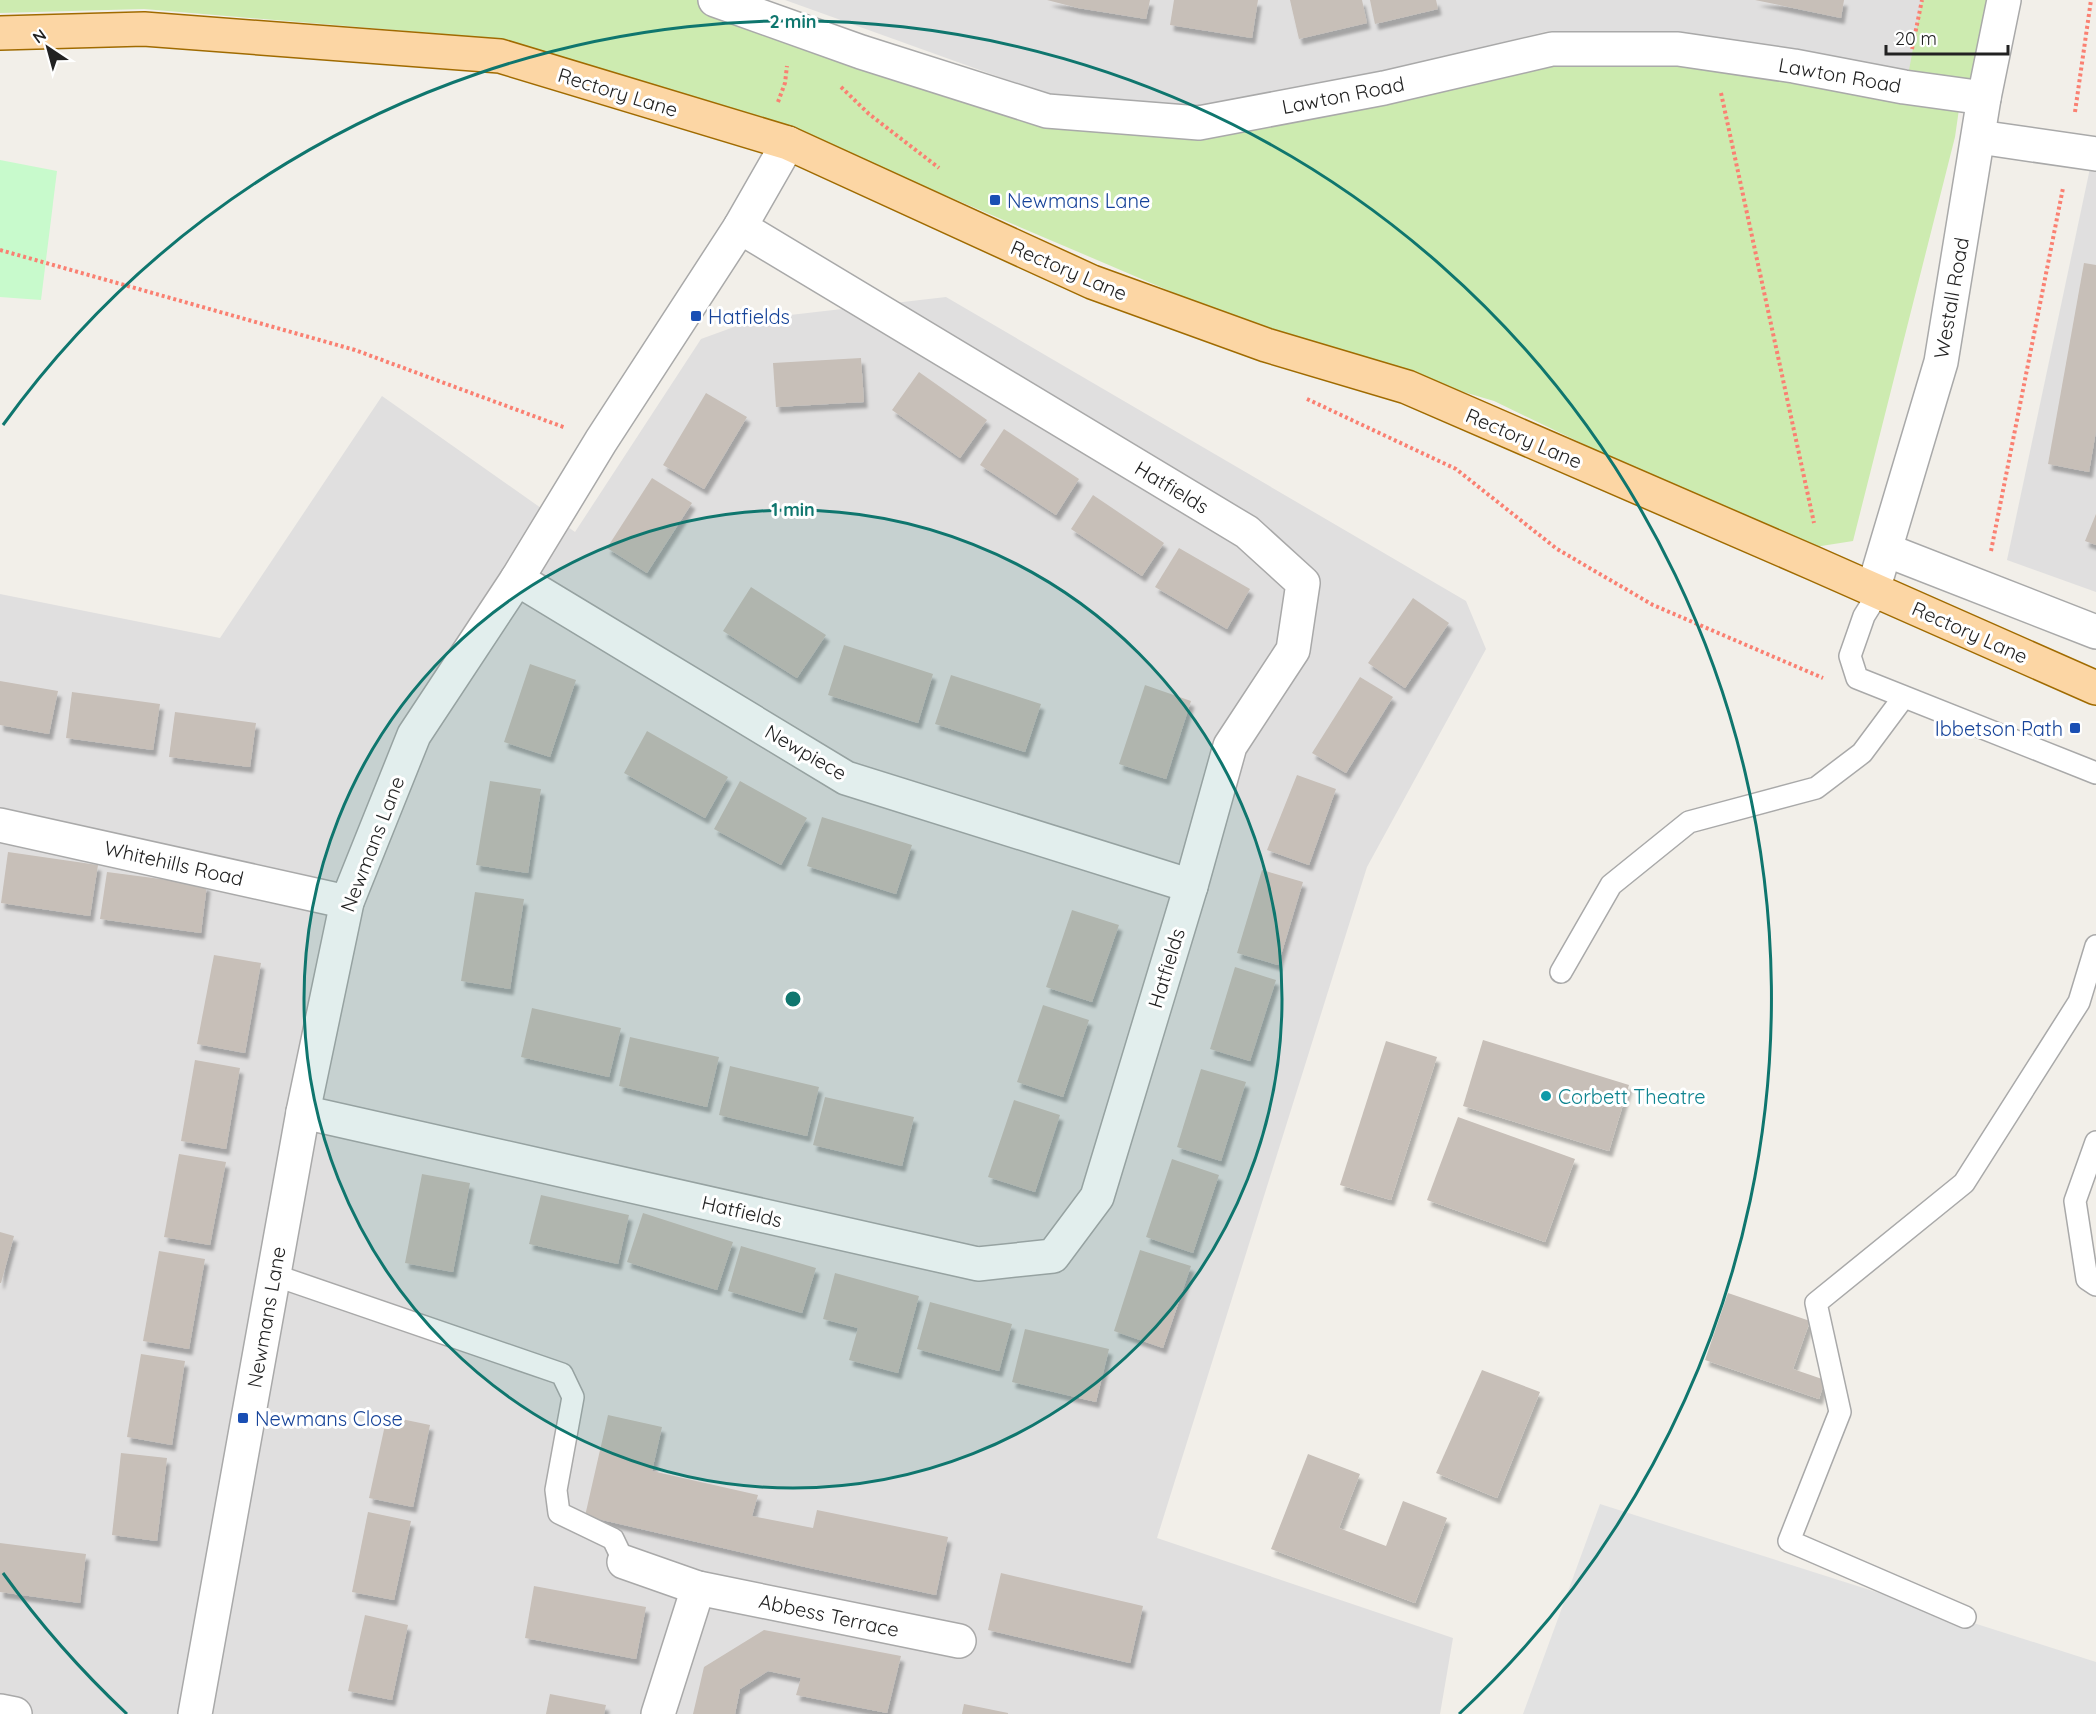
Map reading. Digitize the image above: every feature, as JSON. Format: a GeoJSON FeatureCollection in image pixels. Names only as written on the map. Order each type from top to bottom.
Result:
{"type":"FeatureCollection","features":[{"type":"Feature","properties":{"kind":"main road","name":"Rectory Lane"},"geometry":{"type":"LineString","coordinates":[[0,33],[144,29],[500,57],[776,140],[1092,282],[1266,345],[1407,387],[2096,688]]}},
{"type":"Feature","properties":{"kind":"street","name":"Lawton Road"},"geometry":{"type":"LineString","coordinates":[[715,0],[861,52],[1047,111],[1199,123],[1384,88],[1552,49],[1678,50],[1794,66],[1904,87],[1984,98]]}},
{"type":"Feature","properties":{"kind":"street","name":"Westall Road"},"geometry":{"type":"LineString","coordinates":[[1876,591],[1876,576],[1886,550],[1941,362],[1984,98],[2004,0]]}},
{"type":"Feature","properties":{"kind":"street"},"geometry":{"type":"LineString","coordinates":[[1978,137],[2083,152]]}},
{"type":"Feature","properties":{"kind":"street","name":"Newmans Lane"},"geometry":{"type":"LineString","coordinates":[[195,1714],[303,1112],[347,902],[414,735],[517,579],[601,441],[740,226],[776,140]]}},
{"type":"Feature","properties":{"kind":"street","name":"Hatfields"},"geometry":{"type":"LineString","coordinates":[[303,1112],[978,1264],[1053,1256],[1097,1197],[1191,886],[1230,746],[1293,650],[1303,583],[1247,532],[740,226]]}},
{"type":"Feature","properties":{"kind":"street"},"geometry":{"type":"LineString","coordinates":[[1886,550],[2096,632]]}},
{"type":"Feature","properties":{"kind":"street","name":"Newpiece"},"geometry":{"type":"LineString","coordinates":[[517,579],[846,778],[1191,886]]}},
{"type":"Feature","properties":{"kind":"street","name":"Whitehills Road"},"geometry":{"type":"LineString","coordinates":[[0,825],[347,902]]}},
{"type":"Feature","properties":{"kind":"street","name":"Abbess Terrace"},"geometry":{"type":"LineString","coordinates":[[624,1562],[698,1588],[959,1641]]}},
{"type":"Feature","properties":{"kind":"street"},"geometry":{"type":"LineString","coordinates":[[658,1714],[698,1588]]}},
{"type":"Feature","properties":{"kind":"street"},"geometry":{"type":"LineString","coordinates":[[0,1711],[15,1714]]}},
{"type":"Feature","properties":{"kind":"lane"},"geometry":{"type":"LineString","coordinates":[[1876,591],[1864,616],[1850,656],[1857,678],[2096,773]]}},
{"type":"Feature","properties":{"kind":"lane"},"geometry":{"type":"LineString","coordinates":[[1562,972],[1611,885],[1680,829],[1689,822],[1816,788],[1862,753],[1903,698]]}},
{"type":"Feature","properties":{"kind":"lane"},"geometry":{"type":"LineString","coordinates":[[1965,1617],[1789,1541],[1840,1412],[1816,1303],[1964,1183],[2079,1002],[2096,946]]}},
{"type":"Feature","properties":{"kind":"lane"},"geometry":{"type":"LineString","coordinates":[[2096,1142],[2075,1201],[2087,1279],[2096,1285]]}},
{"type":"Feature","properties":{"kind":"lane"},"geometry":{"type":"LineString","coordinates":[[274,1275],[562,1374],[573,1397],[556,1490],[560,1513],[614,1539],[624,1562]]}},
{"type":"Feature","properties":{"kind":"path"},"geometry":{"type":"LineString","coordinates":[[1904,87],[1922,0]]}},
{"type":"Feature","properties":{"kind":"path"},"geometry":{"type":"LineString","coordinates":[[1984,589],[2083,152],[2091,0]]}},
{"type":"Feature","properties":{"kind":"path"},"geometry":{"type":"LineString","coordinates":[[776,140],[792,28]]}},
{"type":"Feature","properties":{"kind":"path"},"geometry":{"type":"LineString","coordinates":[[1712,55],[1815,525],[1813,563]]}},
{"type":"Feature","properties":{"kind":"path"},"geometry":{"type":"LineString","coordinates":[[838,84],[870,114],[940,168]]}},
{"type":"Feature","properties":{"kind":"path"},"geometry":{"type":"LineString","coordinates":[[0,250],[355,350],[601,441]]}},
{"type":"Feature","properties":{"kind":"path"},"geometry":{"type":"LineString","coordinates":[[1297,395],[1456,469],[1557,549],[1653,605],[1840,686],[1857,678]]}},
{"type":"Feature","properties":{"kind":"shaded area"},"geometry":{"type":"Polygon","coordinates":[[[785,0],[1988,0],[1973,81],[1679,32],[1548,31],[1375,75],[1198,109],[1049,95],[785,0]]]}},
{"type":"Feature","properties":{"kind":"shaded area"},"geometry":{"type":"Polygon","coordinates":[[[2096,140],[2096,592],[2007,560],[2096,140]]]}},
{"type":"Feature","properties":{"kind":"shaded area"},"geometry":{"type":"Polygon","coordinates":[[[946,297],[1466,601],[1486,649],[1367,867],[1157,1538],[1453,1638],[1440,1714],[0,1714],[0,594],[220,638],[382,396],[575,532],[701,339],[756,319],[946,297]]]}},
{"type":"Feature","properties":{"kind":"shaded area"},"geometry":{"type":"Polygon","coordinates":[[[1600,1504],[2096,1662],[2096,1714],[1523,1714],[1600,1504]]]}},
{"type":"Feature","properties":{"kind":"green space"},"geometry":{"type":"Polygon","coordinates":[[[0,0],[715,0],[1047,111],[1199,123],[1552,49],[1961,95],[1955,137],[1853,541],[1802,549],[1494,401],[1275,336],[795,131],[502,39],[144,9],[0,13],[0,0]]]}},
{"type":"Feature","properties":{"kind":"green space"},"geometry":{"type":"Polygon","coordinates":[[[1922,0],[1988,0],[1973,81],[1909,70],[1922,0]]]}},
{"type":"Feature","properties":{"kind":"green space"},"geometry":{"type":"Polygon","coordinates":[[[0,160],[57,171],[41,300],[0,297],[0,160]]]}},
{"type":"Feature","properties":{"kind":"building"},"geometry":{"type":"Polygon","coordinates":[[[1047,0],[1150,0],[1146,19],[1078,8],[1047,0]]]}},
{"type":"Feature","properties":{"kind":"building"},"geometry":{"type":"Polygon","coordinates":[[[1174,0],[1258,0],[1252,38],[1170,25],[1174,0]]]}},
{"type":"Feature","properties":{"kind":"building"},"geometry":{"type":"Polygon","coordinates":[[[1290,0],[1362,0],[1367,23],[1299,39],[1290,0]]]}},
{"type":"Feature","properties":{"kind":"building"},"geometry":{"type":"Polygon","coordinates":[[[1370,0],[1436,0],[1438,9],[1375,24],[1370,0]]]}},
{"type":"Feature","properties":{"kind":"building"},"geometry":{"type":"Polygon","coordinates":[[[1755,0],[1844,0],[1841,18],[1755,0]]]}},
{"type":"Feature","properties":{"kind":"building"},"geometry":{"type":"Polygon","coordinates":[[[2084,263],[2096,265],[2096,431],[2089,472],[2048,464],[2084,263]]]}},
{"type":"Feature","properties":{"kind":"building"},"geometry":{"type":"Polygon","coordinates":[[[861,358],[864,402],[776,407],[773,363],[861,358]]]}},
{"type":"Feature","properties":{"kind":"building"},"geometry":{"type":"Polygon","coordinates":[[[919,372],[987,420],[960,458],[892,410],[919,372]]]}},
{"type":"Feature","properties":{"kind":"building"},"geometry":{"type":"Polygon","coordinates":[[[706,393],[747,417],[704,489],[663,465],[706,393]]]}},
{"type":"Feature","properties":{"kind":"building"},"geometry":{"type":"Polygon","coordinates":[[[1004,429],[1079,479],[1056,515],[980,465],[1004,429]]]}},
{"type":"Feature","properties":{"kind":"building"},"geometry":{"type":"Polygon","coordinates":[[[652,478],[692,503],[647,573],[607,548],[652,478]]]}},
{"type":"Feature","properties":{"kind":"building"},"geometry":{"type":"Polygon","coordinates":[[[1093,495],[1164,543],[1142,576],[1071,529],[1093,495]]]}},
{"type":"Feature","properties":{"kind":"building"},"geometry":{"type":"Polygon","coordinates":[[[2096,514],[2096,545],[2085,541],[2096,514]]]}},
{"type":"Feature","properties":{"kind":"building"},"geometry":{"type":"Polygon","coordinates":[[[1179,548],[1250,589],[1227,629],[1155,587],[1179,548]]]}},
{"type":"Feature","properties":{"kind":"building"},"geometry":{"type":"Polygon","coordinates":[[[751,587],[826,635],[797,678],[723,631],[751,587]]]}},
{"type":"Feature","properties":{"kind":"building"},"geometry":{"type":"Polygon","coordinates":[[[1413,598],[1449,623],[1405,688],[1368,663],[1413,598]]]}},
{"type":"Feature","properties":{"kind":"building"},"geometry":{"type":"Polygon","coordinates":[[[844,645],[933,674],[918,723],[828,695],[844,645]]]}},
{"type":"Feature","properties":{"kind":"building"},"geometry":{"type":"Polygon","coordinates":[[[530,664],[576,680],[550,757],[504,742],[530,664]]]}},
{"type":"Feature","properties":{"kind":"building"},"geometry":{"type":"Polygon","coordinates":[[[951,675],[1041,704],[1025,752],[935,724],[951,675]]]}},
{"type":"Feature","properties":{"kind":"building"},"geometry":{"type":"Polygon","coordinates":[[[1360,677],[1393,697],[1346,773],[1312,753],[1360,677]]]}},
{"type":"Feature","properties":{"kind":"building"},"geometry":{"type":"Polygon","coordinates":[[[0,681],[58,691],[49,734],[0,725],[0,681]]]}},
{"type":"Feature","properties":{"kind":"building"},"geometry":{"type":"Polygon","coordinates":[[[1145,685],[1191,701],[1166,779],[1119,764],[1145,685]]]}},
{"type":"Feature","properties":{"kind":"building"},"geometry":{"type":"Polygon","coordinates":[[[72,692],[160,704],[153,750],[66,738],[72,692]]]}},
{"type":"Feature","properties":{"kind":"building"},"geometry":{"type":"Polygon","coordinates":[[[175,712],[256,723],[250,767],[169,757],[175,712]]]}},
{"type":"Feature","properties":{"kind":"building"},"geometry":{"type":"Polygon","coordinates":[[[647,731],[728,777],[705,818],[624,773],[647,731]]]}},
{"type":"Feature","properties":{"kind":"building"},"geometry":{"type":"Polygon","coordinates":[[[1297,775],[1336,789],[1309,865],[1267,850],[1297,775]]]}},
{"type":"Feature","properties":{"kind":"building"},"geometry":{"type":"Polygon","coordinates":[[[490,781],[541,789],[528,873],[476,865],[490,781]]]}},
{"type":"Feature","properties":{"kind":"building"},"geometry":{"type":"Polygon","coordinates":[[[740,781],[807,818],[781,865],[714,829],[740,781]]]}},
{"type":"Feature","properties":{"kind":"building"},"geometry":{"type":"Polygon","coordinates":[[[822,817],[912,845],[896,894],[807,866],[822,817]]]}},
{"type":"Feature","properties":{"kind":"building"},"geometry":{"type":"Polygon","coordinates":[[[8,852],[98,865],[90,916],[1,903],[8,852]]]}},
{"type":"Feature","properties":{"kind":"building"},"geometry":{"type":"Polygon","coordinates":[[[1262,870],[1303,882],[1278,965],[1237,953],[1262,870]]]}},
{"type":"Feature","properties":{"kind":"building"},"geometry":{"type":"Polygon","coordinates":[[[107,872],[207,885],[201,933],[100,919],[107,872]]]}},
{"type":"Feature","properties":{"kind":"building"},"geometry":{"type":"Polygon","coordinates":[[[475,892],[524,899],[510,989],[461,981],[475,892]]]}},
{"type":"Feature","properties":{"kind":"building"},"geometry":{"type":"Polygon","coordinates":[[[1072,910],[1119,925],[1092,1002],[1046,987],[1072,910]]]}},
{"type":"Feature","properties":{"kind":"building"},"geometry":{"type":"Polygon","coordinates":[[[214,955],[261,963],[245,1053],[197,1044],[214,955]]]}},
{"type":"Feature","properties":{"kind":"building"},"geometry":{"type":"Polygon","coordinates":[[[1235,967],[1276,980],[1250,1061],[1210,1049],[1235,967]]]}},
{"type":"Feature","properties":{"kind":"building"},"geometry":{"type":"Polygon","coordinates":[[[1043,1005],[1089,1020],[1063,1097],[1017,1082],[1043,1005]]]}},
{"type":"Feature","properties":{"kind":"building"},"geometry":{"type":"Polygon","coordinates":[[[532,1008],[621,1028],[609,1077],[521,1057],[532,1008]]]}},
{"type":"Feature","properties":{"kind":"building"},"geometry":{"type":"Polygon","coordinates":[[[630,1037],[719,1057],[707,1107],[619,1086],[630,1037]]]}},
{"type":"Feature","properties":{"kind":"building","name":"Corbett Theatre"},"geometry":{"type":"Polygon","coordinates":[[[1483,1040],[1629,1085],[1609,1151],[1463,1106],[1483,1040]]]}},
{"type":"Feature","properties":{"kind":"building"},"geometry":{"type":"Polygon","coordinates":[[[1386,1041],[1437,1057],[1391,1200],[1340,1185],[1386,1041]]]}},
{"type":"Feature","properties":{"kind":"building"},"geometry":{"type":"Polygon","coordinates":[[[195,1060],[240,1068],[226,1149],[181,1141],[195,1060]]]}},
{"type":"Feature","properties":{"kind":"building"},"geometry":{"type":"Polygon","coordinates":[[[730,1066],[819,1087],[807,1136],[719,1115],[730,1066]]]}},
{"type":"Feature","properties":{"kind":"building"},"geometry":{"type":"Polygon","coordinates":[[[1201,1069],[1246,1082],[1221,1161],[1177,1147],[1201,1069]]]}},
{"type":"Feature","properties":{"kind":"building"},"geometry":{"type":"Polygon","coordinates":[[[825,1097],[914,1117],[902,1166],[813,1145],[825,1097]]]}},
{"type":"Feature","properties":{"kind":"building"},"geometry":{"type":"Polygon","coordinates":[[[1014,1100],[1060,1115],[1035,1192],[988,1177],[1014,1100]]]}},
{"type":"Feature","properties":{"kind":"building"},"geometry":{"type":"Polygon","coordinates":[[[1458,1117],[1575,1159],[1545,1242],[1427,1200],[1458,1117]]]}},
{"type":"Feature","properties":{"kind":"building"},"geometry":{"type":"Polygon","coordinates":[[[179,1154],[226,1162],[210,1245],[164,1237],[179,1154]]]}},
{"type":"Feature","properties":{"kind":"building"},"geometry":{"type":"Polygon","coordinates":[[[1172,1159],[1219,1175],[1193,1253],[1146,1237],[1172,1159]]]}},
{"type":"Feature","properties":{"kind":"building"},"geometry":{"type":"Polygon","coordinates":[[[422,1174],[470,1183],[453,1272],[405,1263],[422,1174]]]}},
{"type":"Feature","properties":{"kind":"building"},"geometry":{"type":"Polygon","coordinates":[[[541,1195],[629,1215],[618,1264],[529,1244],[541,1195]]]}},
{"type":"Feature","properties":{"kind":"building"},"geometry":{"type":"Polygon","coordinates":[[[643,1213],[733,1242],[717,1290],[627,1262],[643,1213]]]}},
{"type":"Feature","properties":{"kind":"building"},"geometry":{"type":"Polygon","coordinates":[[[0,1232],[14,1236],[1,1283],[0,1283],[0,1232]]]}},
{"type":"Feature","properties":{"kind":"building"},"geometry":{"type":"Polygon","coordinates":[[[741,1246],[816,1268],[802,1313],[728,1291],[741,1246]]]}},
{"type":"Feature","properties":{"kind":"building"},"geometry":{"type":"Polygon","coordinates":[[[1140,1250],[1191,1266],[1163,1348],[1114,1331],[1140,1250]]]}},
{"type":"Feature","properties":{"kind":"building"},"geometry":{"type":"Polygon","coordinates":[[[159,1251],[205,1259],[189,1349],[143,1341],[159,1251]]]}},
{"type":"Feature","properties":{"kind":"building"},"geometry":{"type":"Polygon","coordinates":[[[835,1273],[919,1296],[898,1373],[849,1360],[858,1328],[823,1319],[835,1273]]]}},
{"type":"Feature","properties":{"kind":"building"},"geometry":{"type":"Polygon","coordinates":[[[1728,1293],[1810,1321],[1793,1369],[1825,1380],[1819,1399],[1705,1360],[1728,1293]]]}},
{"type":"Feature","properties":{"kind":"building"},"geometry":{"type":"Polygon","coordinates":[[[930,1302],[1012,1324],[999,1371],[917,1349],[930,1302]]]}},
{"type":"Feature","properties":{"kind":"building"},"geometry":{"type":"Polygon","coordinates":[[[1025,1329],[1109,1349],[1096,1402],[1012,1382],[1025,1329]]]}},
{"type":"Feature","properties":{"kind":"building"},"geometry":{"type":"Polygon","coordinates":[[[141,1354],[185,1361],[172,1445],[127,1437],[141,1354]]]}},
{"type":"Feature","properties":{"kind":"building"},"geometry":{"type":"Polygon","coordinates":[[[1482,1370],[1540,1392],[1497,1498],[1436,1473],[1482,1370]]]}},
{"type":"Feature","properties":{"kind":"building"},"geometry":{"type":"Polygon","coordinates":[[[608,1415],[662,1427],[652,1471],[758,1495],[752,1516],[813,1528],[817,1510],[948,1537],[936,1595],[585,1516],[608,1415]]]}},
{"type":"Feature","properties":{"kind":"building"},"geometry":{"type":"Polygon","coordinates":[[[387,1416],[430,1425],[413,1507],[369,1498],[387,1416]]]}},
{"type":"Feature","properties":{"kind":"building"},"geometry":{"type":"Polygon","coordinates":[[[121,1453],[167,1458],[157,1541],[112,1535],[121,1453]]]}},
{"type":"Feature","properties":{"kind":"building"},"geometry":{"type":"Polygon","coordinates":[[[1308,1454],[1360,1474],[1339,1528],[1386,1546],[1403,1501],[1447,1518],[1415,1603],[1271,1549],[1308,1454]]]}},
{"type":"Feature","properties":{"kind":"building"},"geometry":{"type":"Polygon","coordinates":[[[368,1512],[411,1521],[394,1600],[352,1592],[368,1512]]]}},
{"type":"Feature","properties":{"kind":"building"},"geometry":{"type":"Polygon","coordinates":[[[0,1543],[86,1554],[80,1603],[0,1592],[0,1543]]]}},
{"type":"Feature","properties":{"kind":"building"},"geometry":{"type":"Polygon","coordinates":[[[1001,1573],[1143,1606],[1130,1663],[988,1630],[1001,1573]]]}},
{"type":"Feature","properties":{"kind":"building"},"geometry":{"type":"Polygon","coordinates":[[[534,1586],[646,1607],[636,1659],[525,1638],[534,1586]]]}},
{"type":"Feature","properties":{"kind":"building"},"geometry":{"type":"Polygon","coordinates":[[[365,1615],[408,1625],[392,1700],[348,1691],[365,1615]]]}},
{"type":"Feature","properties":{"kind":"building"},"geometry":{"type":"Polygon","coordinates":[[[764,1630],[901,1656],[887,1713],[796,1695],[801,1678],[768,1671],[740,1689],[735,1714],[693,1714],[704,1667],[764,1630]]]}},
{"type":"Feature","properties":{"kind":"building"},"geometry":{"type":"Polygon","coordinates":[[[550,1694],[606,1705],[604,1714],[546,1714],[550,1694]]]}},
{"type":"Feature","properties":{"kind":"building"},"geometry":{"type":"Polygon","coordinates":[[[964,1704],[1008,1713],[1008,1714],[962,1714],[964,1704]]]}},
{"type":"Feature","properties":{"kind":"place","name":"Newmans Lane"},"geometry":{"type":"Point","coordinates":[995,200]}},
{"type":"Feature","properties":{"kind":"place","name":"Hatfields"},"geometry":{"type":"Point","coordinates":[696,316]}},
{"type":"Feature","properties":{"kind":"place","name":"Ibbetson Path"},"geometry":{"type":"Point","coordinates":[2075,728]}},
{"type":"Feature","properties":{"kind":"place","name":"Corbett Theatre"},"geometry":{"type":"Point","coordinates":[1546,1096]}},
{"type":"Feature","properties":{"kind":"place","name":"Newmans Close"},"geometry":{"type":"Point","coordinates":[243,1418]}}]}
